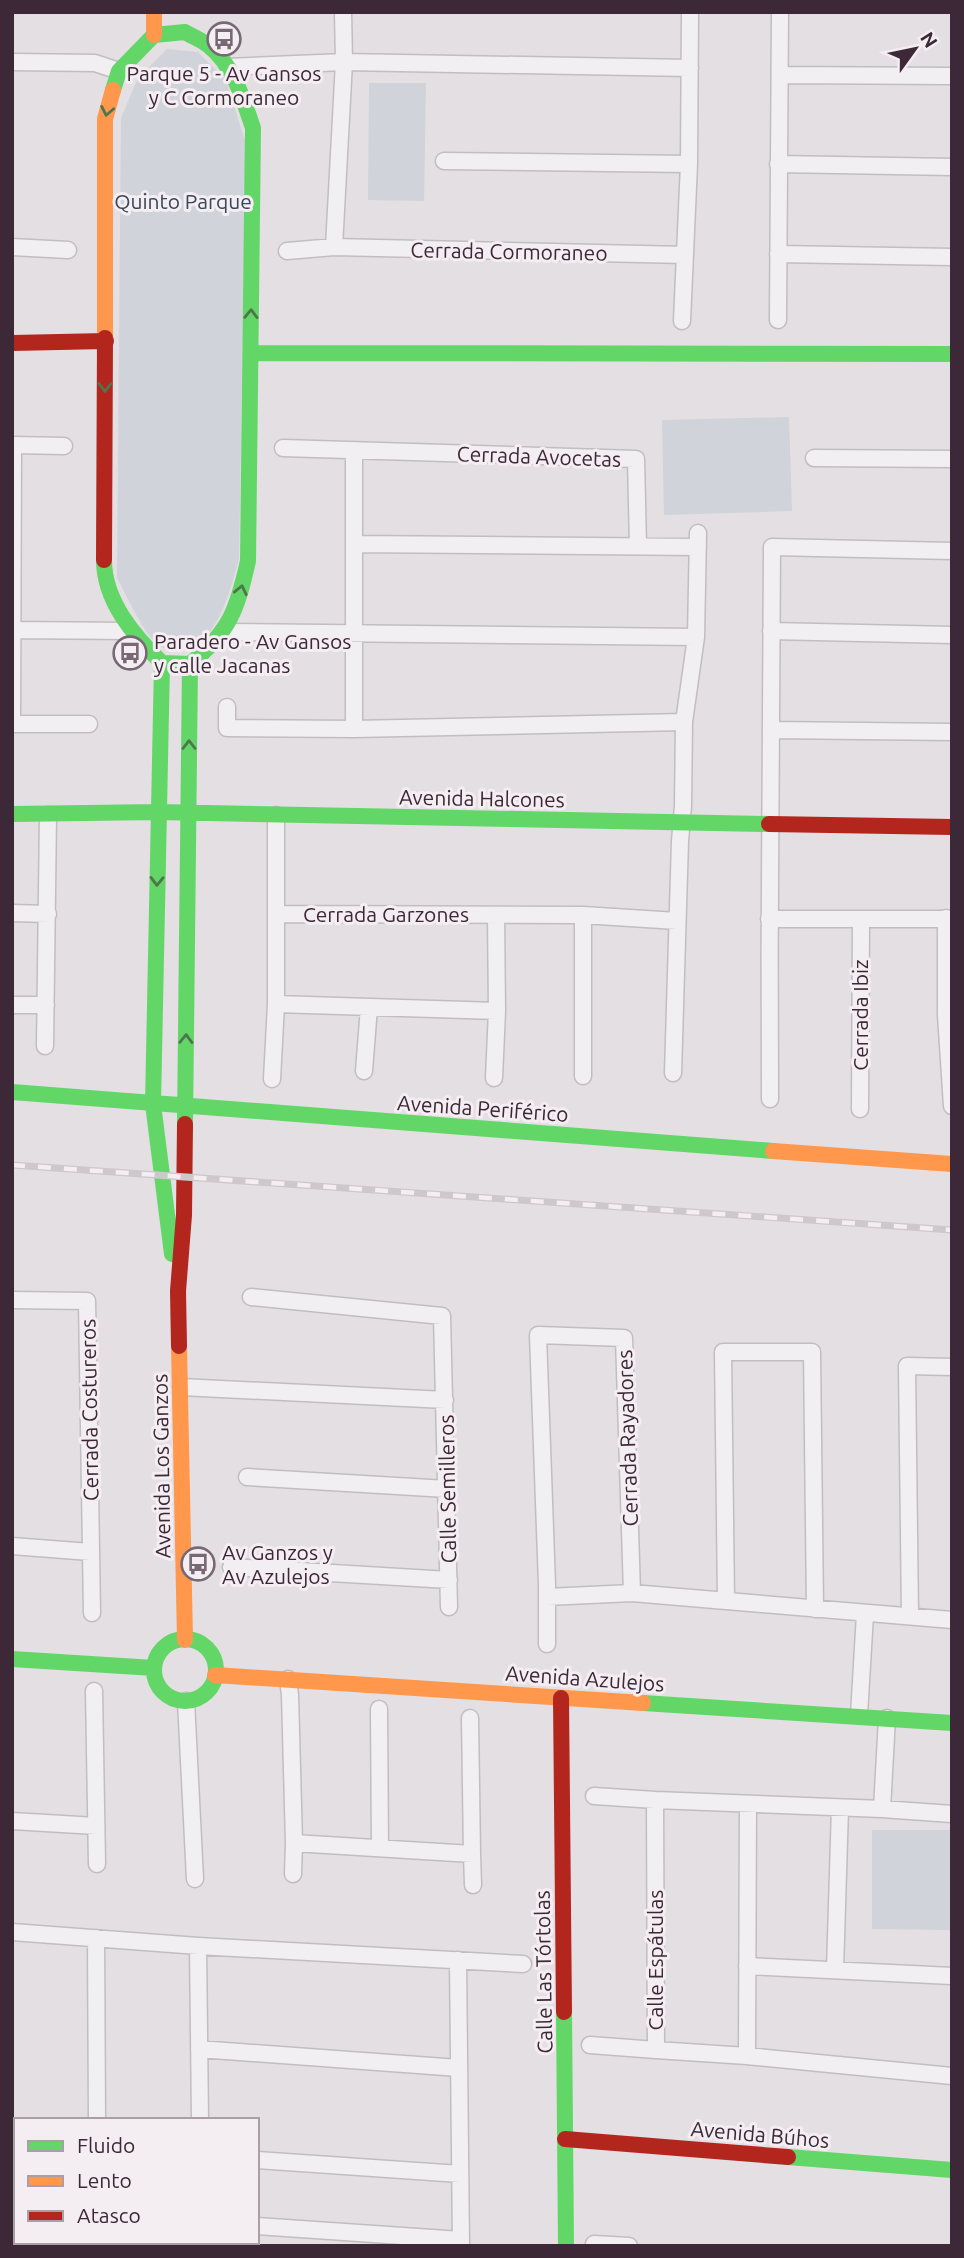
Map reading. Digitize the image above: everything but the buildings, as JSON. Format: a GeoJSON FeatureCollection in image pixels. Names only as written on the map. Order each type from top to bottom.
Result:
{"type":"FeatureCollection","features":[{"type":"Feature","properties":{"kind":"street"},"geometry":{"type":"LineString","coordinates":[[154,12],[154,35]]}},
{"type":"Feature","properties":{"kind":"street"},"geometry":{"type":"LineString","coordinates":[[185,32],[186,12]]}},
{"type":"Feature","properties":{"kind":"street"},"geometry":{"type":"LineString","coordinates":[[334,247],[344,62],[343,12]]}},
{"type":"Feature","properties":{"kind":"street"},"geometry":{"type":"LineString","coordinates":[[682,321],[689,164],[690,12]]}},
{"type":"Feature","properties":{"kind":"street"},"geometry":{"type":"LineString","coordinates":[[778,320],[780,12]]}},
{"type":"Feature","properties":{"kind":"street"},"geometry":{"type":"LineString","coordinates":[[185,32],[209,46],[228,68],[238,83],[254,128],[248,561],[238,604],[223,632],[212,646],[190,664],[162,663],[130,631],[104,579],[105,119],[118,71],[154,35],[185,32]]}},
{"type":"Feature","properties":{"kind":"street"},"geometry":{"type":"LineString","coordinates":[[12,62],[95,63],[118,71]]}},
{"type":"Feature","properties":{"kind":"street"},"geometry":{"type":"LineString","coordinates":[[228,68],[344,62],[690,68]]}},
{"type":"Feature","properties":{"kind":"street"},"geometry":{"type":"LineString","coordinates":[[781,75],[952,76]]}},
{"type":"Feature","properties":{"kind":"street"},"geometry":{"type":"LineString","coordinates":[[444,161],[689,164]]}},
{"type":"Feature","properties":{"kind":"street"},"geometry":{"type":"LineString","coordinates":[[778,164],[952,167]]}},
{"type":"Feature","properties":{"kind":"street"},"geometry":{"type":"LineString","coordinates":[[12,247],[68,250]]}},
{"type":"Feature","properties":{"kind":"street","name":"Cerrada Cormoraneo"},"geometry":{"type":"LineString","coordinates":[[286,251],[334,247],[685,255]]}},
{"type":"Feature","properties":{"kind":"street"},"geometry":{"type":"LineString","coordinates":[[778,254],[952,257]]}},
{"type":"Feature","properties":{"kind":"street"},"geometry":{"type":"LineString","coordinates":[[12,343],[106,341]]}},
{"type":"Feature","properties":{"kind":"street"},"geometry":{"type":"LineString","coordinates":[[251,353],[952,354]]}},
{"type":"Feature","properties":{"kind":"street"},"geometry":{"type":"LineString","coordinates":[[64,446],[13,445],[12,724],[89,723]]}},
{"type":"Feature","properties":{"kind":"street","name":"Cerrada Avocetas"},"geometry":{"type":"LineString","coordinates":[[283,448],[636,458],[638,546]]}},
{"type":"Feature","properties":{"kind":"street"},"geometry":{"type":"LineString","coordinates":[[354,450],[355,729]]}},
{"type":"Feature","properties":{"kind":"street"},"geometry":{"type":"LineString","coordinates":[[814,458],[952,459]]}},
{"type":"Feature","properties":{"kind":"street"},"geometry":{"type":"LineString","coordinates":[[354,544],[638,546],[698,540],[696,637],[684,722],[673,1073]]}},
{"type":"Feature","properties":{"kind":"street"},"geometry":{"type":"LineString","coordinates":[[770,1099],[772,547],[952,551]]}},
{"type":"Feature","properties":{"kind":"street"},"geometry":{"type":"LineString","coordinates":[[12,630],[130,631]]}},
{"type":"Feature","properties":{"kind":"street"},"geometry":{"type":"LineString","coordinates":[[771,631],[952,635]]}},
{"type":"Feature","properties":{"kind":"street"},"geometry":{"type":"LineString","coordinates":[[223,632],[696,637]]}},
{"type":"Feature","properties":{"kind":"street"},"geometry":{"type":"LineString","coordinates":[[162,663],[153,1104],[178,1292]]}},
{"type":"Feature","properties":{"kind":"street"},"geometry":{"type":"LineString","coordinates":[[178,1292],[184,1215],[190,664]]}},
{"type":"Feature","properties":{"kind":"street"},"geometry":{"type":"LineString","coordinates":[[227,706],[226,728],[355,729],[684,722]]}},
{"type":"Feature","properties":{"kind":"street"},"geometry":{"type":"LineString","coordinates":[[772,730],[952,732]]}},
{"type":"Feature","properties":{"kind":"street","name":"Avenida Halcones"},"geometry":{"type":"LineString","coordinates":[[12,814],[158,812],[682,823],[769,830],[952,827]]}},
{"type":"Feature","properties":{"kind":"street"},"geometry":{"type":"LineString","coordinates":[[45,1046],[48,815]]}},
{"type":"Feature","properties":{"kind":"street","name":"Cerrada Garzones"},"geometry":{"type":"LineString","coordinates":[[272,1079],[276,1004],[276,815]]}},
{"type":"Feature","properties":{"kind":"street"},"geometry":{"type":"LineString","coordinates":[[12,913],[48,914]]}},
{"type":"Feature","properties":{"kind":"street","name":"Cerrada Garzones"},"geometry":{"type":"LineString","coordinates":[[276,914],[583,915],[677,921]]}},
{"type":"Feature","properties":{"kind":"street","name":"Cerrada Garzones"},"geometry":{"type":"LineString","coordinates":[[494,1078],[497,1011],[496,915]]}},
{"type":"Feature","properties":{"kind":"street"},"geometry":{"type":"LineString","coordinates":[[583,915],[583,1076]]}},
{"type":"Feature","properties":{"kind":"street"},"geometry":{"type":"LineString","coordinates":[[769,919],[949,918],[952,1106]]}},
{"type":"Feature","properties":{"kind":"street","name":"Cerrada Ibiz"},"geometry":{"type":"LineString","coordinates":[[860,1109],[861,920]]}},
{"type":"Feature","properties":{"kind":"street"},"geometry":{"type":"LineString","coordinates":[[276,1004],[497,1011]]}},
{"type":"Feature","properties":{"kind":"street"},"geometry":{"type":"LineString","coordinates":[[12,1005],[47,1005]]}},
{"type":"Feature","properties":{"kind":"street"},"geometry":{"type":"LineString","coordinates":[[365,1071],[369,1007]]}},
{"type":"Feature","properties":{"kind":"street","name":"Avenida Periférico"},"geometry":{"type":"LineString","coordinates":[[12,1092],[952,1164]]}},
{"type":"Feature","properties":{"kind":"street"},"geometry":{"type":"LineString","coordinates":[[160,1161],[183,1163]]}},
{"type":"Feature","properties":{"kind":"street"},"geometry":{"type":"LineString","coordinates":[[166,1214],[184,1215]]}},
{"type":"Feature","properties":{"kind":"street","name":"Avenida Los Ganzos"},"geometry":{"type":"LineString","coordinates":[[178,1292],[185,1640]]}},
{"type":"Feature","properties":{"kind":"street"},"geometry":{"type":"LineString","coordinates":[[251,1297],[442,1316],[444,1401]]}},
{"type":"Feature","properties":{"kind":"street","name":"Cerrada Costureros"},"geometry":{"type":"LineString","coordinates":[[12,1300],[87,1301],[92,1612]]}},
{"type":"Feature","properties":{"kind":"street","name":"Cerrada Rayadores"},"geometry":{"type":"LineString","coordinates":[[547,1644],[538,1335],[624,1338],[632,1593]]}},
{"type":"Feature","properties":{"kind":"street"},"geometry":{"type":"LineString","coordinates":[[726,1601],[723,1352],[812,1352],[815,1609]]}},
{"type":"Feature","properties":{"kind":"street"},"geometry":{"type":"LineString","coordinates":[[910,1616],[907,1366],[952,1367]]}},
{"type":"Feature","properties":{"kind":"street","name":"Calle Semilleros"},"geometry":{"type":"LineString","coordinates":[[181,1387],[444,1401],[449,1580],[231,1567]]}},
{"type":"Feature","properties":{"kind":"street"},"geometry":{"type":"LineString","coordinates":[[247,1477],[447,1489]]}},
{"type":"Feature","properties":{"kind":"street"},"geometry":{"type":"LineString","coordinates":[[12,1546],[90,1552]]}},
{"type":"Feature","properties":{"kind":"street"},"geometry":{"type":"LineString","coordinates":[[449,1580],[449,1607]]}},
{"type":"Feature","properties":{"kind":"street"},"geometry":{"type":"LineString","coordinates":[[547,1597],[632,1593],[952,1619]]}},
{"type":"Feature","properties":{"kind":"street"},"geometry":{"type":"LineString","coordinates":[[859,1715],[865,1614]]}},
{"type":"Feature","properties":{"kind":"street"},"geometry":{"type":"LineString","coordinates":[[185,1640],[194,1641],[208,1650],[215,1666],[215,1675],[209,1690],[195,1700],[186,1701],[167,1695],[159,1688],[154,1668],[161,1651],[167,1645],[185,1640]]}},
{"type":"Feature","properties":{"kind":"street"},"geometry":{"type":"LineString","coordinates":[[12,1659],[154,1668]]}},
{"type":"Feature","properties":{"kind":"street","name":"Avenida Azulejos"},"geometry":{"type":"LineString","coordinates":[[215,1675],[952,1723]]}},
{"type":"Feature","properties":{"kind":"street"},"geometry":{"type":"LineString","coordinates":[[288,1679],[293,1874]]}},
{"type":"Feature","properties":{"kind":"street"},"geometry":{"type":"LineString","coordinates":[[94,1691],[97,1864]]}},
{"type":"Feature","properties":{"kind":"street","name":"Calle Las Tórtolas"},"geometry":{"type":"LineString","coordinates":[[561,1698],[566,2246]]}},
{"type":"Feature","properties":{"kind":"street"},"geometry":{"type":"LineString","coordinates":[[186,1701],[195,1879]]}},
{"type":"Feature","properties":{"kind":"street"},"geometry":{"type":"LineString","coordinates":[[379,1709],[380,1847]]}},
{"type":"Feature","properties":{"kind":"street"},"geometry":{"type":"LineString","coordinates":[[470,1718],[473,1885]]}},
{"type":"Feature","properties":{"kind":"street"},"geometry":{"type":"LineString","coordinates":[[882,1809],[887,1718]]}},
{"type":"Feature","properties":{"kind":"street"},"geometry":{"type":"LineString","coordinates":[[594,1796],[952,1814]]}},
{"type":"Feature","properties":{"kind":"street","name":"Calle Espátulas"},"geometry":{"type":"LineString","coordinates":[[655,1800],[656,2050],[952,2076]]}},
{"type":"Feature","properties":{"kind":"street"},"geometry":{"type":"LineString","coordinates":[[747,2056],[748,1804]]}},
{"type":"Feature","properties":{"kind":"street"},"geometry":{"type":"LineString","coordinates":[[835,1970],[840,1808]]}},
{"type":"Feature","properties":{"kind":"street"},"geometry":{"type":"LineString","coordinates":[[12,1821],[96,1825]]}},
{"type":"Feature","properties":{"kind":"street"},"geometry":{"type":"LineString","coordinates":[[294,1843],[472,1854]]}},
{"type":"Feature","properties":{"kind":"street"},"geometry":{"type":"LineString","coordinates":[[12,1932],[523,1964]]}},
{"type":"Feature","properties":{"kind":"street"},"geometry":{"type":"LineString","coordinates":[[96,1938],[97,2118]]}},
{"type":"Feature","properties":{"kind":"street"},"geometry":{"type":"LineString","coordinates":[[198,1945],[200,2118]]}},
{"type":"Feature","properties":{"kind":"street"},"geometry":{"type":"LineString","coordinates":[[259,2226],[461,2243],[458,1960]]}},
{"type":"Feature","properties":{"kind":"street"},"geometry":{"type":"LineString","coordinates":[[747,1966],[952,1976]]}},
{"type":"Feature","properties":{"kind":"street"},"geometry":{"type":"LineString","coordinates":[[590,2045],[656,2050]]}},
{"type":"Feature","properties":{"kind":"street"},"geometry":{"type":"LineString","coordinates":[[199,2049],[459,2068]]}},
{"type":"Feature","properties":{"kind":"street","name":"Avenida Búhos"},"geometry":{"type":"LineString","coordinates":[[565,2139],[952,2170]]}},
{"type":"Feature","properties":{"kind":"street"},"geometry":{"type":"LineString","coordinates":[[259,2160],[460,2174]]}},
{"type":"Feature","properties":{"kind":"street"},"geometry":{"type":"LineString","coordinates":[[594,2244],[629,2246]]}},
{"type":"Feature","properties":{"kind":"green space","name":"Quinto Parque"},"geometry":{"type":"Polygon","coordinates":[[[167,49],[198,52],[226,80],[246,144],[239,558],[227,599],[214,626],[194,646],[175,651],[163,648],[152,639],[117,578],[121,118],[138,78],[167,49]]]}},
{"type":"Feature","properties":{"kind":"green space"},"geometry":{"type":"Polygon","coordinates":[[[369,83],[426,83],[424,201],[368,200],[369,83]]]}},
{"type":"Feature","properties":{"kind":"green space"},"geometry":{"type":"Polygon","coordinates":[[[789,417],[792,511],[664,515],[662,420],[789,417]]]}},
{"type":"Feature","properties":{"kind":"green space"},"geometry":{"type":"Polygon","coordinates":[[[872,1830],[952,1830],[952,1930],[872,1929],[872,1830]]]}},
{"type":"Feature","properties":{"kind":"green space"},"geometry":{"type":"Polygon","coordinates":[[[12,2160],[14,2244],[146,2244],[146,2246],[12,2246],[12,2160]]]}},
{"type":"Feature","properties":{"kind":"railway"},"geometry":{"type":"LineString","coordinates":[[12,1165],[952,1230]]}},
{"type":"Feature","properties":{"kind":"traffic: fast"},"geometry":{"type":"LineString","coordinates":[[104,560],[109,590],[131,629],[162,663],[190,664],[214,641],[230,618],[248,561],[253,128],[237,84],[225,63],[206,44],[185,32]]}},
{"type":"Feature","properties":{"kind":"traffic: fast"},"geometry":{"type":"LineString","coordinates":[[113,90],[119,71],[154,35],[185,32]]}},
{"type":"Feature","properties":{"kind":"traffic: fast"},"geometry":{"type":"LineString","coordinates":[[251,353],[952,354]]}},
{"type":"Feature","properties":{"kind":"traffic: fast"},"geometry":{"type":"LineString","coordinates":[[162,663],[153,1104],[172,1254]]}},
{"type":"Feature","properties":{"kind":"traffic: fast"},"geometry":{"type":"LineString","coordinates":[[185,1124],[190,664]]}},
{"type":"Feature","properties":{"kind":"traffic: fast"},"geometry":{"type":"LineString","coordinates":[[12,814],[158,812],[769,824]]}},
{"type":"Feature","properties":{"kind":"traffic: fast"},"geometry":{"type":"LineString","coordinates":[[12,1092],[773,1151]]}},
{"type":"Feature","properties":{"kind":"traffic: fast"},"geometry":{"type":"LineString","coordinates":[[185,1639],[207,1648],[216,1670],[207,1692],[185,1701],[163,1692],[154,1670],[163,1648],[185,1639]]}},
{"type":"Feature","properties":{"kind":"traffic: fast"},"geometry":{"type":"LineString","coordinates":[[12,1659],[154,1668]]}},
{"type":"Feature","properties":{"kind":"traffic: fast"},"geometry":{"type":"LineString","coordinates":[[643,1703],[952,1723]]}},
{"type":"Feature","properties":{"kind":"traffic: fast"},"geometry":{"type":"LineString","coordinates":[[564,2012],[566,2246]]}},
{"type":"Feature","properties":{"kind":"traffic: fast"},"geometry":{"type":"LineString","coordinates":[[788,2157],[952,2170]]}},
{"type":"Feature","properties":{"kind":"traffic: slow"},"geometry":{"type":"LineString","coordinates":[[154,12],[154,35]]}},
{"type":"Feature","properties":{"kind":"traffic: slow"},"geometry":{"type":"LineString","coordinates":[[105,338],[105,119],[113,90]]}},
{"type":"Feature","properties":{"kind":"traffic: slow"},"geometry":{"type":"LineString","coordinates":[[773,1151],[952,1164]]}},
{"type":"Feature","properties":{"kind":"traffic: slow"},"geometry":{"type":"LineString","coordinates":[[179,1346],[185,1640]]}},
{"type":"Feature","properties":{"kind":"traffic: slow"},"geometry":{"type":"LineString","coordinates":[[215,1675],[643,1703]]}},
{"type":"Feature","properties":{"kind":"traffic: jam"},"geometry":{"type":"LineString","coordinates":[[104,560],[105,338]]}},
{"type":"Feature","properties":{"kind":"traffic: jam"},"geometry":{"type":"LineString","coordinates":[[12,343],[106,341]]}},
{"type":"Feature","properties":{"kind":"traffic: jam"},"geometry":{"type":"LineString","coordinates":[[769,824],[952,827]]}},
{"type":"Feature","properties":{"kind":"traffic: jam"},"geometry":{"type":"LineString","coordinates":[[179,1346],[178,1291],[184,1215],[185,1124]]}},
{"type":"Feature","properties":{"kind":"traffic: jam"},"geometry":{"type":"LineString","coordinates":[[561,1698],[564,2012]]}},
{"type":"Feature","properties":{"kind":"traffic: jam"},"geometry":{"type":"LineString","coordinates":[[565,2139],[788,2157]]}},
{"type":"Feature","properties":{"kind":"place","name":"Parque 5 - Av Gansos y C Cormoraneo"},"geometry":{"type":"Point","coordinates":[224,39]}},
{"type":"Feature","properties":{"kind":"place","name":"Paradero - Av Gansos y calle Jacanas"},"geometry":{"type":"Point","coordinates":[130,653]}},
{"type":"Feature","properties":{"kind":"place","name":"Av Ganzos y Av Azulejos"},"geometry":{"type":"Point","coordinates":[198,1564]}}]}
